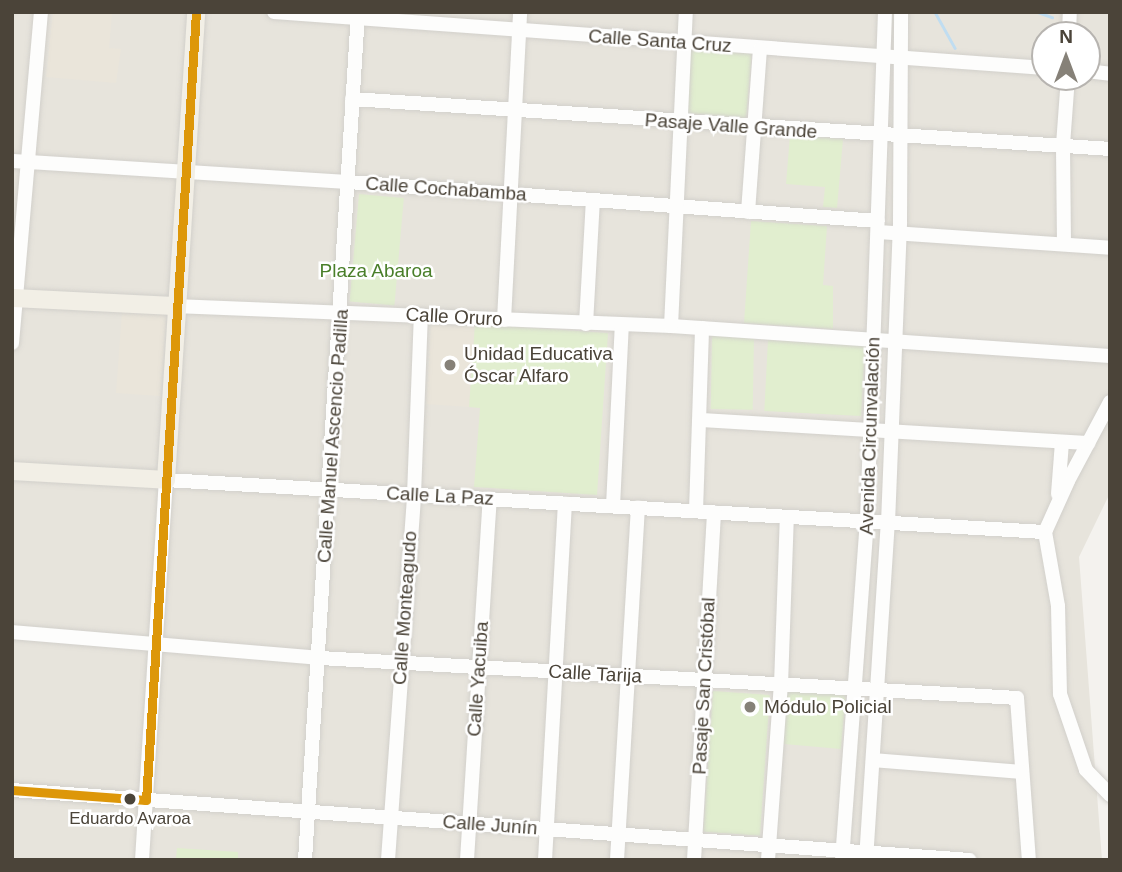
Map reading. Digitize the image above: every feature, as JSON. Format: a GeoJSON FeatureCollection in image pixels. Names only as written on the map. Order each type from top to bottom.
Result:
{"type":"FeatureCollection","features":[{"type":"Feature","properties":{"kind":"main road"},"geometry":{"type":"LineString","coordinates":[[166,480],[183,171],[196,12]]}},
{"type":"Feature","properties":{"kind":"main road","name":"Calle Oruro"},"geometry":{"type":"LineString","coordinates":[[14,298],[175,306]]}},
{"type":"Feature","properties":{"kind":"main road","name":"Calle La Paz"},"geometry":{"type":"LineString","coordinates":[[12,471],[166,480]]}},
{"type":"Feature","properties":{"kind":"street"},"geometry":{"type":"LineString","coordinates":[[12,343],[41,12]]}},
{"type":"Feature","properties":{"kind":"street","name":"Calle Santa Cruz"},"geometry":{"type":"LineString","coordinates":[[274,12],[358,15],[519,31],[1031,67]]}},
{"type":"Feature","properties":{"kind":"street"},"geometry":{"type":"LineString","coordinates":[[504,320],[520,12]]}},
{"type":"Feature","properties":{"kind":"street"},"geometry":{"type":"LineString","coordinates":[[671,326],[686,12]]}},
{"type":"Feature","properties":{"kind":"street","name":"Avenida Circunvalación"},"geometry":{"type":"LineString","coordinates":[[842,855],[867,522],[885,12]]}},
{"type":"Feature","properties":{"kind":"street","name":"Avenida Circunvalación"},"geometry":{"type":"LineString","coordinates":[[867,856],[892,432],[900,233],[901,12]]}},
{"type":"Feature","properties":{"kind":"street","name":"Calle Manuel Ascencio Padilla"},"geometry":{"type":"LineString","coordinates":[[305,860],[320,658],[358,15]]}},
{"type":"Feature","properties":{"kind":"street"},"geometry":{"type":"LineString","coordinates":[[748,212],[760,49]]}},
{"type":"Feature","properties":{"kind":"street"},"geometry":{"type":"LineString","coordinates":[[1063,243],[1063,145],[1067,91]]}},
{"type":"Feature","properties":{"kind":"street","name":"Pasaje Valle Grande"},"geometry":{"type":"LineString","coordinates":[[352,99],[881,136],[1110,149]]}},
{"type":"Feature","properties":{"kind":"street","name":"Calle Cochabamba"},"geometry":{"type":"LineString","coordinates":[[12,161],[675,206],[878,227],[900,233],[1110,248]]}},
{"type":"Feature","properties":{"kind":"street"},"geometry":{"type":"LineString","coordinates":[[586,324],[593,200]]}},
{"type":"Feature","properties":{"kind":"street","name":"Calle Oruro"},"geometry":{"type":"LineString","coordinates":[[175,306],[671,326],[1110,356]]}},
{"type":"Feature","properties":{"kind":"street","name":"Calle Monteagudo"},"geometry":{"type":"LineString","coordinates":[[388,860],[414,495],[421,315]]}},
{"type":"Feature","properties":{"kind":"street"},"geometry":{"type":"LineString","coordinates":[[613,506],[622,325]]}},
{"type":"Feature","properties":{"kind":"street"},"geometry":{"type":"LineString","coordinates":[[696,512],[702,328]]}},
{"type":"Feature","properties":{"kind":"street"},"geometry":{"type":"LineString","coordinates":[[1110,402],[1045,532],[1058,606],[1060,694],[1086,770],[1110,795]]}},
{"type":"Feature","properties":{"kind":"street"},"geometry":{"type":"LineString","coordinates":[[700,420],[1088,443]]}},
{"type":"Feature","properties":{"kind":"street"},"geometry":{"type":"LineString","coordinates":[[1058,503],[1062,442]]}},
{"type":"Feature","properties":{"kind":"street"},"geometry":{"type":"LineString","coordinates":[[142,860],[166,480]]}},
{"type":"Feature","properties":{"kind":"street","name":"Calle La Paz"},"geometry":{"type":"LineString","coordinates":[[166,480],[888,523]]}},
{"type":"Feature","properties":{"kind":"street","name":"Calle Yacuiba"},"geometry":{"type":"LineString","coordinates":[[467,860],[490,499]]}},
{"type":"Feature","properties":{"kind":"street"},"geometry":{"type":"LineString","coordinates":[[545,860],[565,504]]}},
{"type":"Feature","properties":{"kind":"street"},"geometry":{"type":"LineString","coordinates":[[617,860],[638,508]]}},
{"type":"Feature","properties":{"kind":"street","name":"Pasaje San Cristóbal"},"geometry":{"type":"LineString","coordinates":[[694,860],[714,513]]}},
{"type":"Feature","properties":{"kind":"street"},"geometry":{"type":"LineString","coordinates":[[768,853],[788,517]]}},
{"type":"Feature","properties":{"kind":"street"},"geometry":{"type":"LineString","coordinates":[[888,523],[1045,532]]}},
{"type":"Feature","properties":{"kind":"street","name":"Calle Tarija"},"geometry":{"type":"LineString","coordinates":[[12,632],[320,658],[1017,698],[1029,860]]}},
{"type":"Feature","properties":{"kind":"street"},"geometry":{"type":"LineString","coordinates":[[873,760],[1022,772]]}},
{"type":"Feature","properties":{"kind":"street","name":"Calle Junín"},"geometry":{"type":"LineString","coordinates":[[12,790],[695,840],[768,853],[969,860]]}},
{"type":"Feature","properties":{"kind":"shaded area"},"geometry":{"type":"Polygon","coordinates":[[[12,12],[1110,12],[1110,493],[1079,557],[1102,860],[12,860],[12,12]]]}},
{"type":"Feature","properties":{"kind":"shaded area"},"geometry":{"type":"Polygon","coordinates":[[[53,12],[112,14],[109,48],[121,49],[116,83],[46,77],[53,12]]]}},
{"type":"Feature","properties":{"kind":"shaded area"},"geometry":{"type":"Polygon","coordinates":[[[122,312],[163,312],[166,317],[160,396],[116,393],[122,312]]]}},
{"type":"Feature","properties":{"kind":"shaded area","name":"Unidad Educativa Óscar Alfaro"},"geometry":{"type":"Polygon","coordinates":[[[434,321],[475,324],[469,407],[426,404],[431,325],[434,321]]]}},
{"type":"Feature","properties":{"kind":"green space"},"geometry":{"type":"Polygon","coordinates":[[[690,48],[752,53],[746,118],[684,113],[690,48]]]}},
{"type":"Feature","properties":{"kind":"green space"},"geometry":{"type":"Polygon","coordinates":[[[790,135],[843,139],[837,208],[823,207],[825,187],[786,184],[790,135]]]}},
{"type":"Feature","properties":{"kind":"green space","name":"Plaza Abaroa"},"geometry":{"type":"Polygon","coordinates":[[[359,194],[404,198],[394,306],[350,302],[359,194]]]}},
{"type":"Feature","properties":{"kind":"green space"},"geometry":{"type":"Polygon","coordinates":[[[751,221],[827,226],[823,285],[833,286],[833,329],[744,323],[751,221]]]}},
{"type":"Feature","properties":{"kind":"green space"},"geometry":{"type":"Polygon","coordinates":[[[475,324],[608,333],[597,495],[474,487],[480,408],[469,407],[475,324]]]}},
{"type":"Feature","properties":{"kind":"green space"},"geometry":{"type":"Polygon","coordinates":[[[712,335],[754,336],[753,410],[711,409],[712,335]]]}},
{"type":"Feature","properties":{"kind":"green space"},"geometry":{"type":"Polygon","coordinates":[[[768,340],[865,345],[861,416],[764,411],[768,340]]]}},
{"type":"Feature","properties":{"kind":"green space"},"geometry":{"type":"Polygon","coordinates":[[[786,690],[846,695],[841,749],[781,744],[786,690]]]}},
{"type":"Feature","properties":{"kind":"green space"},"geometry":{"type":"Polygon","coordinates":[[[713,691],[770,695],[760,836],[703,832],[713,691]]]}},
{"type":"Feature","properties":{"kind":"green space"},"geometry":{"type":"Polygon","coordinates":[[[177,848],[238,852],[238,860],[176,858],[177,848]]]}},
{"type":"Feature","properties":{"kind":"waterway"},"geometry":{"type":"LineString","coordinates":[[935,12],[955,48]]}},
{"type":"Feature","properties":{"kind":"waterway"},"geometry":{"type":"LineString","coordinates":[[1038,12],[1052,17]]}},
{"type":"Feature","properties":{"kind":"transit line"},"geometry":{"type":"LineString","coordinates":[[12,790],[146,800],[196,12]]}},
{"type":"Feature","properties":{"kind":"place","name":"Unidad Educativa Óscar Alfaro"},"geometry":{"type":"Point","coordinates":[450,365]}},
{"type":"Feature","properties":{"kind":"place","name":"Módulo Policial"},"geometry":{"type":"Point","coordinates":[750,707]}},
{"type":"Feature","properties":{"kind":"place","name":"Eduardo Avaroa"},"geometry":{"type":"Point","coordinates":[130,799]}}]}
